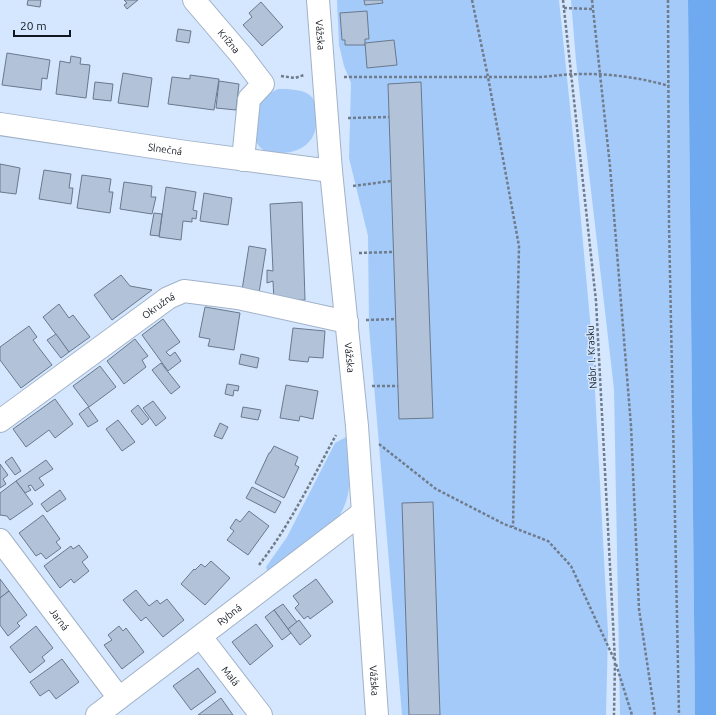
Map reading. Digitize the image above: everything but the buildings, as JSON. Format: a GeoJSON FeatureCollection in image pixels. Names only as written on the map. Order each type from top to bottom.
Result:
{"type":"FeatureCollection","features":[{"type":"Feature","properties":{"kind":"street","name":"Krížna"},"geometry":{"type":"LineString","coordinates":[[194,0],[260,80]]}},
{"type":"Feature","properties":{"kind":"street","name":"Vážska"},"geometry":{"type":"LineString","coordinates":[[318,0],[331,171],[353,321],[356,426],[377,715]]}},
{"type":"Feature","properties":{"kind":"street"},"geometry":{"type":"LineString","coordinates":[[243,160],[249,99],[260,80]]}},
{"type":"Feature","properties":{"kind":"street","name":"Slnečná"},"geometry":{"type":"LineString","coordinates":[[0,124],[243,160],[331,171]]}},
{"type":"Feature","properties":{"kind":"street","name":"Okružná"},"geometry":{"type":"LineString","coordinates":[[0,422],[168,298],[184,291],[238,298],[353,321]]}},
{"type":"Feature","properties":{"kind":"street","name":"Rybná"},"geometry":{"type":"LineString","coordinates":[[97,715],[362,513]]}},
{"type":"Feature","properties":{"kind":"street","name":"Jarná"},"geometry":{"type":"LineString","coordinates":[[0,540],[119,698]]}},
{"type":"Feature","properties":{"kind":"street","name":"Malá"},"geometry":{"type":"LineString","coordinates":[[201,637],[261,715]]}},
{"type":"Feature","properties":{"kind":"path"},"geometry":{"type":"LineString","coordinates":[[472,0],[488,77],[519,246],[513,527]]}},
{"type":"Feature","properties":{"kind":"path","name":"Nábr. I. Krasku"},"geometry":{"type":"LineString","coordinates":[[564,0],[573,73],[596,301],[615,661],[614,715]]}},
{"type":"Feature","properties":{"kind":"path"},"geometry":{"type":"LineString","coordinates":[[592,0],[610,166],[631,426],[639,609],[654,715]]}},
{"type":"Feature","properties":{"kind":"path"},"geometry":{"type":"LineString","coordinates":[[668,0],[669,224],[679,715]]}},
{"type":"Feature","properties":{"kind":"path"},"geometry":{"type":"LineString","coordinates":[[564,8],[592,9]]}},
{"type":"Feature","properties":{"kind":"path"},"geometry":{"type":"LineString","coordinates":[[260,80],[269,71],[276,75],[295,78],[310,73]]}},
{"type":"Feature","properties":{"kind":"path"},"geometry":{"type":"LineString","coordinates":[[338,77],[544,77],[573,73],[599,73],[642,79],[669,86]]}},
{"type":"Feature","properties":{"kind":"path"},"geometry":{"type":"LineString","coordinates":[[346,118],[388,117]]}},
{"type":"Feature","properties":{"kind":"path"},"geometry":{"type":"LineString","coordinates":[[348,187],[391,181]]}},
{"type":"Feature","properties":{"kind":"path"},"geometry":{"type":"LineString","coordinates":[[355,253],[393,252]]}},
{"type":"Feature","properties":{"kind":"path"},"geometry":{"type":"LineString","coordinates":[[353,321],[395,319]]}},
{"type":"Feature","properties":{"kind":"path"},"geometry":{"type":"LineString","coordinates":[[365,386],[398,386]]}},
{"type":"Feature","properties":{"kind":"path"},"geometry":{"type":"LineString","coordinates":[[254,571],[272,549],[297,507],[341,426],[356,426],[436,489],[513,527],[548,541],[571,566],[615,661],[632,715]]}},
{"type":"Feature","properties":{"kind":"shaded area"},"geometry":{"type":"Polygon","coordinates":[[[337,0],[559,0],[593,353],[608,633],[606,715],[402,715],[369,327],[368,236],[349,158],[351,83],[344,66],[339,45],[337,0]]]}},
{"type":"Feature","properties":{"kind":"shaded area"},"geometry":{"type":"Polygon","coordinates":[[[571,0],[688,0],[695,715],[620,715],[614,389],[576,61],[571,0]]]}},
{"type":"Feature","properties":{"kind":"shaded area"},"geometry":{"type":"Polygon","coordinates":[[[688,0],[716,0],[716,715],[695,715],[688,0]]]}},
{"type":"Feature","properties":{"kind":"shaded area"},"geometry":{"type":"Polygon","coordinates":[[[278,89],[297,90],[305,92],[310,96],[314,100],[316,122],[313,136],[305,146],[291,152],[273,154],[260,147],[256,141],[253,128],[255,113],[260,101],[266,95],[278,89]]]}},
{"type":"Feature","properties":{"kind":"shaded area"},"geometry":{"type":"Polygon","coordinates":[[[346,437],[349,483],[348,493],[341,514],[333,524],[268,574],[266,567],[287,537],[335,443],[346,437]]]}}]}
